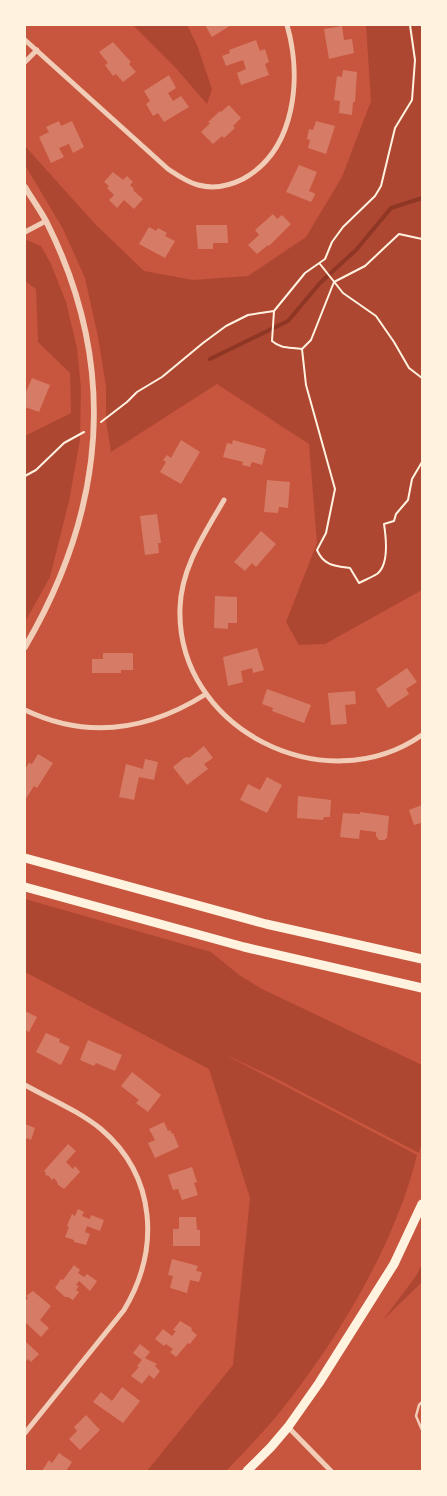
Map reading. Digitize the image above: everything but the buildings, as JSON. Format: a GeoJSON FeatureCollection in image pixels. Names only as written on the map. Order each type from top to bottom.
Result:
{"type":"FeatureCollection","features":[{"type":"Feature","properties":{"kind":"main road"},"geometry":{"type":"LineString","coordinates":[[25,858],[266,924],[422,959]]}},
{"type":"Feature","properties":{"kind":"main road"},"geometry":{"type":"LineString","coordinates":[[25,886],[244,947],[422,988]]}},
{"type":"Feature","properties":{"kind":"main road"},"geometry":{"type":"LineString","coordinates":[[247,1471],[271,1448],[319,1383],[394,1264],[422,1204]]}},
{"type":"Feature","properties":{"kind":"street"},"geometry":{"type":"LineString","coordinates":[[25,40],[168,169],[198,185],[224,186],[237,182],[262,165],[273,152],[282,136],[290,111],[294,78],[294,59],[287,25]]}},
{"type":"Feature","properties":{"kind":"street"},"geometry":{"type":"LineString","coordinates":[[25,62],[37,50]]}},
{"type":"Feature","properties":{"kind":"street"},"geometry":{"type":"LineString","coordinates":[[25,187],[46,221],[60,252],[82,315],[92,372],[94,427],[87,493],[78,529],[55,590],[25,647]]}},
{"type":"Feature","properties":{"kind":"street"},"geometry":{"type":"LineString","coordinates":[[25,232],[46,221]]}},
{"type":"Feature","properties":{"kind":"street"},"geometry":{"type":"LineString","coordinates":[[224,500],[195,551],[187,572],[180,607],[180,627],[184,648],[191,667],[206,694],[226,716],[254,738],[272,748],[292,755],[313,759],[356,759],[378,755],[398,748],[422,735]]}},
{"type":"Feature","properties":{"kind":"street"},"geometry":{"type":"LineString","coordinates":[[25,710],[52,721],[84,728],[100,729],[145,722],[169,715],[206,694]]}},
{"type":"Feature","properties":{"kind":"street"},"geometry":{"type":"LineString","coordinates":[[25,1086],[87,1119],[114,1142],[127,1160],[143,1195],[147,1215],[148,1236],[142,1275],[134,1294],[124,1310],[25,1433]]}},
{"type":"Feature","properties":{"kind":"street"},"geometry":{"type":"LineString","coordinates":[[288,1427],[331,1471]]}},
{"type":"Feature","properties":{"kind":"lane"},"geometry":{"type":"LineString","coordinates":[[422,1402],[419,1405],[416,1416],[422,1430]]}},
{"type":"Feature","properties":{"kind":"path"},"geometry":{"type":"LineString","coordinates":[[410,25],[415,60],[412,100],[395,128],[381,186],[375,196],[343,227],[332,242],[325,259],[305,273],[274,311],[272,341],[277,346],[302,349],[311,340],[334,282],[366,266],[400,234],[422,240]]}},
{"type":"Feature","properties":{"kind":"path"},"geometry":{"type":"LineString","coordinates":[[320,264],[343,293],[376,316],[409,368],[422,378]]}},
{"type":"Feature","properties":{"kind":"path"},"geometry":{"type":"LineString","coordinates":[[94,427],[137,392],[162,377],[226,326],[248,315],[274,311]]}},
{"type":"Feature","properties":{"kind":"path"},"geometry":{"type":"LineString","coordinates":[[302,349],[306,385],[335,489],[326,534],[316,550],[320,558],[334,567],[350,568],[359,583],[379,573],[385,560],[386,541],[384,524],[394,521],[396,514],[408,500],[412,479],[422,462]]}},
{"type":"Feature","properties":{"kind":"path"},"geometry":{"type":"LineString","coordinates":[[25,476],[36,470],[64,443],[72,438]]}},
{"type":"Feature","properties":{"kind":"shaded area"},"geometry":{"type":"Polygon","coordinates":[[[133,25],[187,25],[197,45],[212,89],[207,104],[174,66],[133,25]]]}},
{"type":"Feature","properties":{"kind":"shaded area"},"geometry":{"type":"Polygon","coordinates":[[[366,25],[422,25],[422,590],[325,644],[299,645],[286,622],[317,543],[309,444],[217,384],[111,452],[106,420],[106,386],[85,278],[63,229],[25,165],[25,146],[95,224],[144,271],[193,280],[248,276],[306,237],[342,177],[371,101],[366,25]]]}},
{"type":"Feature","properties":{"kind":"shaded area"},"geometry":{"type":"Polygon","coordinates":[[[27,240],[41,246],[51,264],[66,302],[77,348],[81,388],[80,440],[69,501],[50,577],[25,622],[25,436],[71,413],[70,373],[38,342],[36,289],[25,281],[25,241],[27,240]]]}},
{"type":"Feature","properties":{"kind":"shaded area"},"geometry":{"type":"Polygon","coordinates":[[[25,899],[211,952],[239,975],[262,989],[422,1065],[422,1143],[419,1153],[269,1075],[222,1053],[417,1155],[394,1224],[360,1294],[297,1390],[275,1418],[226,1471],[147,1471],[233,1365],[250,1198],[209,1069],[25,972],[25,899]]]}},
{"type":"Feature","properties":{"kind":"shaded area"},"geometry":{"type":"Polygon","coordinates":[[[422,1264],[422,1282],[383,1320],[416,1276],[422,1264]]]}},
{"type":"Feature","properties":{"kind":"waterway"},"geometry":{"type":"LineString","coordinates":[[210,359],[288,321],[320,283],[356,250],[391,208],[422,198]]}}]}
